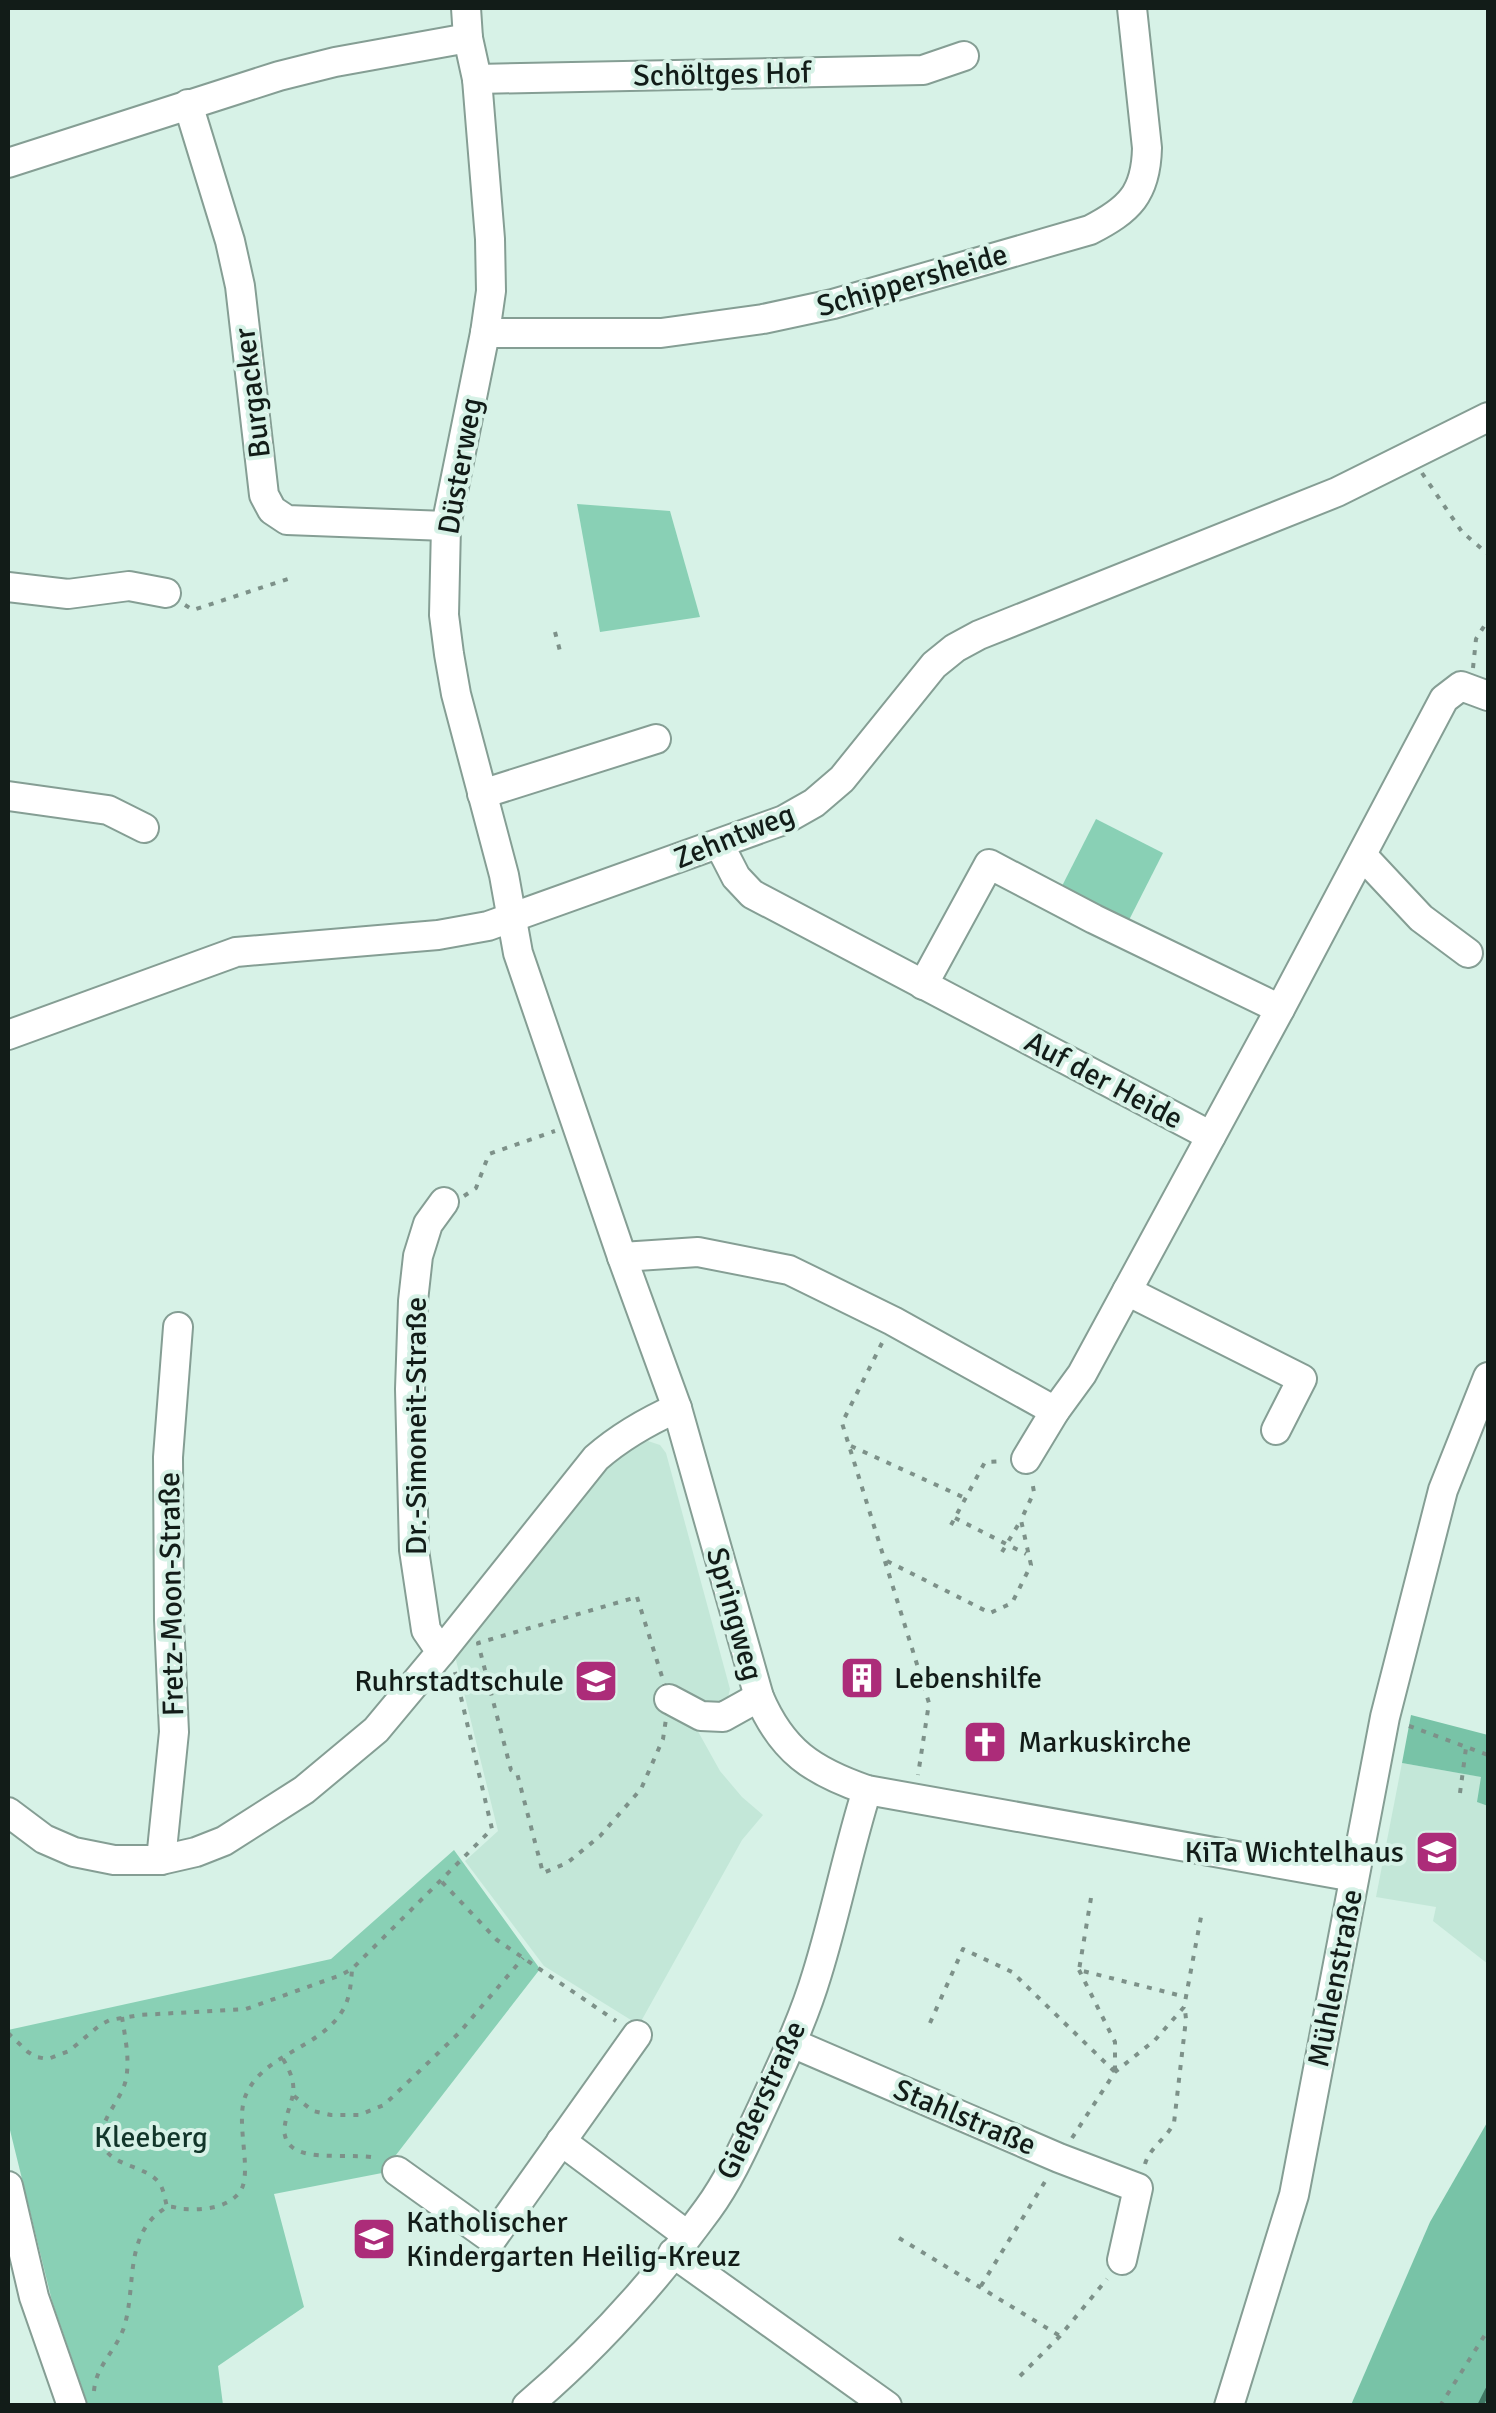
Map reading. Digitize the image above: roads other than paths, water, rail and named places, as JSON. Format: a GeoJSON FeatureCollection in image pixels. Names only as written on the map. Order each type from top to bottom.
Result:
{"type":"FeatureCollection","features":[{"type":"Feature","properties":{"kind":"street","name":"Düsterweg"},"geometry":{"type":"LineString","coordinates":[[466,8],[477,79],[490,240],[490,291],[446,526],[444,615],[456,694],[504,875],[511,919]]}},
{"type":"Feature","properties":{"kind":"street","name":"Schippersheide"},"geometry":{"type":"LineString","coordinates":[[485,333],[660,333],[763,319],[834,304],[1090,230],[1114,218],[1142,186],[1146,168],[1132,8]]}},
{"type":"Feature","properties":{"kind":"street"},"geometry":{"type":"LineString","coordinates":[[8,163],[279,76],[468,38]]}},
{"type":"Feature","properties":{"kind":"street","name":"Schöltges Hof"},"geometry":{"type":"LineString","coordinates":[[477,79],[923,70],[964,56]]}},
{"type":"Feature","properties":{"kind":"street","name":"Burgacker"},"geometry":{"type":"LineString","coordinates":[[188,104],[240,286],[264,495],[272,510],[286,520],[446,526]]}},
{"type":"Feature","properties":{"kind":"street","name":"Zehntweg"},"geometry":{"type":"LineString","coordinates":[[8,1034],[236,952],[438,935],[511,919],[784,820],[814,803],[842,779],[927,673],[956,648],[979,635],[1337,492],[1488,417]]}},
{"type":"Feature","properties":{"kind":"street"},"geometry":{"type":"LineString","coordinates":[[8,587],[68,594],[130,586],[166,594]]}},
{"type":"Feature","properties":{"kind":"street","name":"Auf der Heide"},"geometry":{"type":"LineString","coordinates":[[718,844],[736,877],[752,894],[1212,1136],[1444,699],[1461,686],[1488,696]]}},
{"type":"Feature","properties":{"kind":"street"},"geometry":{"type":"LineString","coordinates":[[482,794],[656,740]]}},
{"type":"Feature","properties":{"kind":"street"},"geometry":{"type":"LineString","coordinates":[[8,796],[108,810],[144,828]]}},
{"type":"Feature","properties":{"kind":"street"},"geometry":{"type":"LineString","coordinates":[[1362,855],[1421,918],[1468,953]]}},
{"type":"Feature","properties":{"kind":"street"},"geometry":{"type":"LineString","coordinates":[[923,985],[988,864],[1280,1009]]}},
{"type":"Feature","properties":{"kind":"street","name":"Springweg"},"geometry":{"type":"LineString","coordinates":[[511,919],[518,953],[678,1408],[758,1696],[767,1718],[793,1751],[833,1778],[867,1790],[1354,1876]]}},
{"type":"Feature","properties":{"kind":"street"},"geometry":{"type":"LineString","coordinates":[[1026,1459],[1082,1374],[1212,1136]]}},
{"type":"Feature","properties":{"kind":"street","name":"Dr.-Simoneit-Straße"},"geometry":{"type":"LineString","coordinates":[[444,1202],[428,1224],[418,1256],[410,1389],[414,1550],[426,1630],[444,1648]]}},
{"type":"Feature","properties":{"kind":"street"},"geometry":{"type":"LineString","coordinates":[[622,1257],[698,1252],[789,1270],[893,1321],[1055,1411]]}},
{"type":"Feature","properties":{"kind":"street"},"geometry":{"type":"LineString","coordinates":[[1127,1291],[1302,1379],[1276,1430]]}},
{"type":"Feature","properties":{"kind":"street","name":"Fretz-Moon-Straße"},"geometry":{"type":"LineString","coordinates":[[161,1860],[174,1732],[168,1476],[178,1328]]}},
{"type":"Feature","properties":{"kind":"street","name":"Mühlenstraße"},"geometry":{"type":"LineString","coordinates":[[1229,2406],[1294,2194],[1386,1717],[1443,1490],[1488,1377]]}},
{"type":"Feature","properties":{"kind":"street"},"geometry":{"type":"LineString","coordinates":[[8,1812],[44,1839],[74,1852],[114,1860],[161,1860],[224,1841],[304,1790],[376,1730],[596,1458],[611,1445],[678,1408]]}},
{"type":"Feature","properties":{"kind":"street"},"geometry":{"type":"LineString","coordinates":[[668,1699],[701,1716],[723,1717],[758,1696]]}},
{"type":"Feature","properties":{"kind":"street","name":"Gießerstraße"},"geometry":{"type":"LineString","coordinates":[[527,2406],[570,2369],[630,2307],[710,2207],[748,2139],[792,2043],[817,1975],[867,1790]]}},
{"type":"Feature","properties":{"kind":"street"},"geometry":{"type":"LineString","coordinates":[[397,2172],[492,2239],[562,2141],[626,2028]]}},
{"type":"Feature","properties":{"kind":"street","name":"Stahlstraße"},"geometry":{"type":"LineString","coordinates":[[792,2043],[1138,2188],[1122,2260]]}},
{"type":"Feature","properties":{"kind":"street"},"geometry":{"type":"LineString","coordinates":[[562,2141],[680,2244],[887,2406]]}},
{"type":"Feature","properties":{"kind":"street"},"geometry":{"type":"LineString","coordinates":[[8,2186],[34,2296],[72,2406]]}},
{"type":"Feature","properties":{"kind":"waterway"},"geometry":{"type":"LineString","coordinates":[[1480,2406],[1488,2390]]}},
{"type":"Feature","properties":{"kind":"place","name":"Lebenshilfe"},"geometry":{"type":"Point","coordinates":[862,1678]}},
{"type":"Feature","properties":{"kind":"place","name":"Ruhrstadtschule"},"geometry":{"type":"Point","coordinates":[596,1681]}},
{"type":"Feature","properties":{"kind":"place","name":"Markuskirche"},"geometry":{"type":"Point","coordinates":[985,1742]}},
{"type":"Feature","properties":{"kind":"place","name":"KiTa Wichtelhaus"},"geometry":{"type":"Point","coordinates":[1437,1852]}},
{"type":"Feature","properties":{"kind":"place","name":"Katholischer Kindergarten Heilig-Kreuz"},"geometry":{"type":"Point","coordinates":[374,2239]}},
{"type":"Feature","properties":{"kind":"park label","name":"Kleeberg"},"geometry":{"type":"Point","coordinates":[151,2137]}}]}
